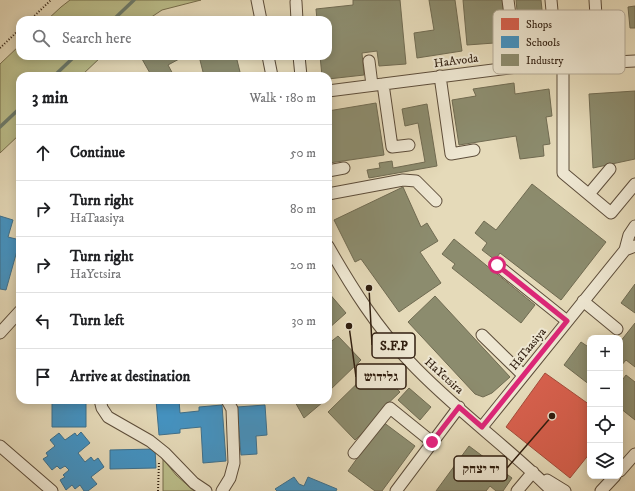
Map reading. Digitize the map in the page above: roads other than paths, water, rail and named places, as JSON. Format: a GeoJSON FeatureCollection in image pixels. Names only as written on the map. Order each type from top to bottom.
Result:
{"type":"FeatureCollection","features":[{"type":"Feature","properties":{"kind":"street"},"geometry":{"type":"LineString","coordinates":[[257,0],[260,16]]}},
{"type":"Feature","properties":{"kind":"street"},"geometry":{"type":"LineString","coordinates":[[508,0],[509,10]]}},
{"type":"Feature","properties":{"kind":"street"},"geometry":{"type":"LineString","coordinates":[[551,0],[552,10]]}},
{"type":"Feature","properties":{"kind":"street"},"geometry":{"type":"LineString","coordinates":[[595,0],[596,10]]}},
{"type":"Feature","properties":{"kind":"street"},"geometry":{"type":"LineString","coordinates":[[296,2],[297,16]]}},
{"type":"Feature","properties":{"kind":"street"},"geometry":{"type":"LineString","coordinates":[[269,60],[271,72]]}},
{"type":"Feature","properties":{"kind":"street"},"geometry":{"type":"LineString","coordinates":[[299,60],[301,72]]}},
{"type":"Feature","properties":{"kind":"street"},"geometry":{"type":"LineString","coordinates":[[369,61],[377,84],[392,147],[409,145]]}},
{"type":"Feature","properties":{"kind":"street","name":"HaAvoda"},"geometry":{"type":"LineString","coordinates":[[625,62],[635,61]]}},
{"type":"Feature","properties":{"kind":"street","name":"HaAvoda"},"geometry":{"type":"LineString","coordinates":[[332,90],[493,70]]}},
{"type":"Feature","properties":{"kind":"street"},"geometry":{"type":"LineString","coordinates":[[560,74],[563,173],[611,213],[635,184]]}},
{"type":"Feature","properties":{"kind":"street"},"geometry":{"type":"LineString","coordinates":[[440,76],[451,154],[474,150]]}},
{"type":"Feature","properties":{"kind":"street"},"geometry":{"type":"LineString","coordinates":[[332,170],[344,168]]}},
{"type":"Feature","properties":{"kind":"street"},"geometry":{"type":"LineString","coordinates":[[589,194],[610,169]]}},
{"type":"Feature","properties":{"kind":"street"},"geometry":{"type":"LineString","coordinates":[[332,193],[403,180],[416,181],[436,201]]}},
{"type":"Feature","properties":{"kind":"street"},"geometry":{"type":"LineString","coordinates":[[630,248],[628,235],[635,226]]}},
{"type":"Feature","properties":{"kind":"street","name":"HaTaasiya"},"geometry":{"type":"LineString","coordinates":[[482,427],[583,301],[630,248]]}},
{"type":"Feature","properties":{"kind":"street","name":"HaYetsira"},"geometry":{"type":"LineString","coordinates":[[332,253],[364,306],[410,363],[533,472],[552,491]]}},
{"type":"Feature","properties":{"kind":"street"},"geometry":{"type":"LineString","coordinates":[[497,265],[567,321]]}},
{"type":"Feature","properties":{"kind":"street"},"geometry":{"type":"LineString","coordinates":[[583,301],[617,329]]}},
{"type":"Feature","properties":{"kind":"street"},"geometry":{"type":"LineString","coordinates":[[0,333],[16,315]]}},
{"type":"Feature","properties":{"kind":"street"},"geometry":{"type":"LineString","coordinates":[[482,335],[523,376]]}},
{"type":"Feature","properties":{"kind":"street"},"geometry":{"type":"LineString","coordinates":[[101,404],[108,417],[150,441],[165,453],[194,483],[206,491]]}},
{"type":"Feature","properties":{"kind":"street"},"geometry":{"type":"LineString","coordinates":[[222,491],[230,478],[234,463],[232,409],[229,404]]}},
{"type":"Feature","properties":{"kind":"street"},"geometry":{"type":"LineString","coordinates":[[396,491],[459,407]]}},
{"type":"Feature","properties":{"kind":"street"},"geometry":{"type":"LineString","coordinates":[[354,453],[390,408],[432,442]]}},
{"type":"Feature","properties":{"kind":"street"},"geometry":{"type":"LineString","coordinates":[[0,446],[52,491]]}},
{"type":"Feature","properties":{"kind":"street"},"geometry":{"type":"LineString","coordinates":[[623,467],[635,454]]}},
{"type":"Feature","properties":{"kind":"street"},"geometry":{"type":"LineString","coordinates":[[517,491],[533,472],[543,491]]}},
{"type":"Feature","properties":{"kind":"street","name":"HaYetsira"},"geometry":{"type":"LineString","coordinates":[[533,472],[565,491]]}},
{"type":"Feature","properties":{"kind":"street"},"geometry":{"type":"LineString","coordinates":[[601,491],[612,479]]}},
{"type":"Feature","properties":{"kind":"waterway"},"geometry":{"type":"LineString","coordinates":[[117,16],[134,0]]}},
{"type":"Feature","properties":{"kind":"waterway"},"geometry":{"type":"LineString","coordinates":[[58,72],[71,60]]}},
{"type":"Feature","properties":{"kind":"waterway"},"geometry":{"type":"LineString","coordinates":[[0,127],[16,112]]}},
{"type":"Feature","properties":{"kind":"place","name":"S.F.P"},"geometry":{"type":"Point","coordinates":[369,288]}},
{"type":"Feature","properties":{"kind":"place","name":"גלידוש"},"geometry":{"type":"Point","coordinates":[349,326]}},
{"type":"Feature","properties":{"kind":"place","name":"יד יצחק"},"geometry":{"type":"Point","coordinates":[552,416]}}]}
